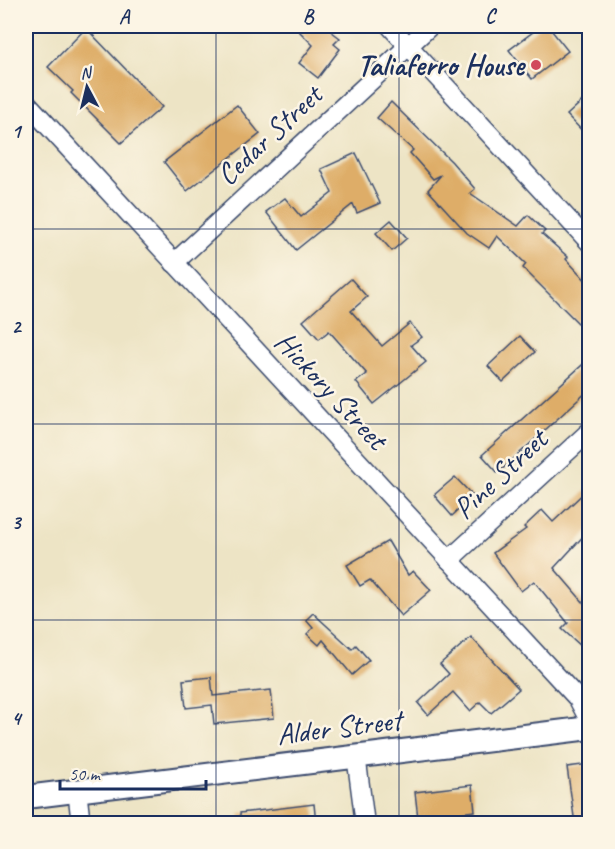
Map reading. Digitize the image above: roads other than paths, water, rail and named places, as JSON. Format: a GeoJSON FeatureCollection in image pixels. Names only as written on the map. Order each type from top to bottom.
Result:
{"type":"FeatureCollection","features":[{"type":"Feature","properties":{"kind":"street"},"geometry":{"type":"LineString","coordinates":[[390,26],[590,243]]}},
{"type":"Feature","properties":{"kind":"street","name":"Cedar Street"},"geometry":{"type":"LineString","coordinates":[[174,263],[430,26]]}},
{"type":"Feature","properties":{"kind":"street","name":"Hickory Street"},"geometry":{"type":"LineString","coordinates":[[26,102],[578,699],[590,722]]}},
{"type":"Feature","properties":{"kind":"street","name":"Pine Street"},"geometry":{"type":"LineString","coordinates":[[449,560],[590,431]]}},
{"type":"Feature","properties":{"kind":"street","name":"Alder Street"},"geometry":{"type":"LineString","coordinates":[[26,797],[590,728]]}},
{"type":"Feature","properties":{"kind":"street"},"geometry":{"type":"LineString","coordinates":[[356,755],[365,824]]}},
{"type":"Feature","properties":{"kind":"street"},"geometry":{"type":"LineString","coordinates":[[77,790],[81,824]]}},
{"type":"Feature","properties":{"kind":"place","name":"Taliaferro House"},"geometry":{"type":"Point","coordinates":[536,65]}}]}
